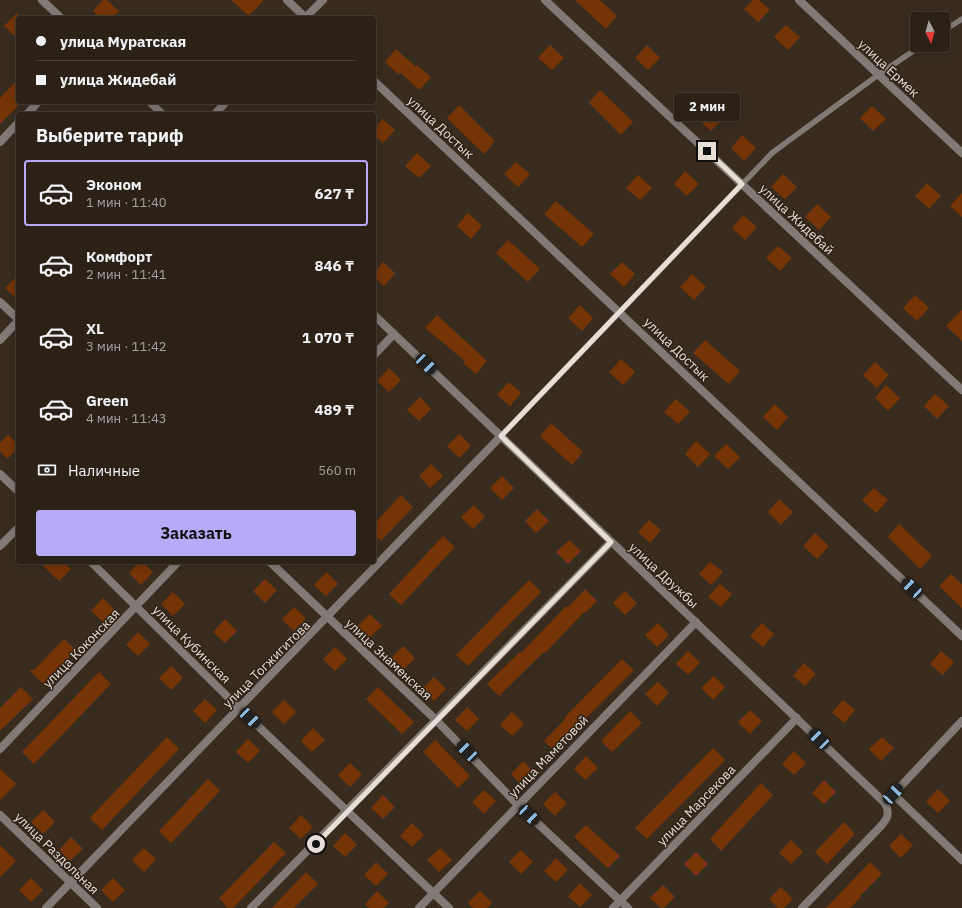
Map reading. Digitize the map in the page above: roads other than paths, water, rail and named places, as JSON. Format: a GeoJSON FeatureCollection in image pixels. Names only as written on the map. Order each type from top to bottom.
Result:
{"type":"FeatureCollection","features":[{"type":"Feature","properties":{"kind":"street"},"geometry":{"type":"LineString","coordinates":[[42,0],[59,16]]}},
{"type":"Feature","properties":{"kind":"street"},"geometry":{"type":"LineString","coordinates":[[287,0],[304,16]]}},
{"type":"Feature","properties":{"kind":"street"},"geometry":{"type":"LineString","coordinates":[[308,16],[322,0]]}},
{"type":"Feature","properties":{"kind":"street","name":"улица Жидебай"},"geometry":{"type":"LineString","coordinates":[[546,0],[962,390]]}},
{"type":"Feature","properties":{"kind":"street","name":"улица Ермек"},"geometry":{"type":"LineString","coordinates":[[799,0],[962,153]]}},
{"type":"Feature","properties":{"kind":"street","name":"улица Достык"},"geometry":{"type":"LineString","coordinates":[[376,83],[620,311],[784,469],[962,636]]}},
{"type":"Feature","properties":{"kind":"street"},"geometry":{"type":"LineString","coordinates":[[29,112],[36,104]]}},
{"type":"Feature","properties":{"kind":"street"},"geometry":{"type":"LineString","coordinates":[[152,104],[160,112]]}},
{"type":"Feature","properties":{"kind":"street"},"geometry":{"type":"LineString","coordinates":[[217,112],[224,104]]}},
{"type":"Feature","properties":{"kind":"street"},"geometry":{"type":"LineString","coordinates":[[0,142],[16,125]]}},
{"type":"Feature","properties":{"kind":"street"},"geometry":{"type":"LineString","coordinates":[[0,302],[16,318]]}},
{"type":"Feature","properties":{"kind":"street","name":"улица Дружбы"},"geometry":{"type":"LineString","coordinates":[[376,317],[885,802]]}},
{"type":"Feature","properties":{"kind":"street"},"geometry":{"type":"LineString","coordinates":[[0,340],[16,322]]}},
{"type":"Feature","properties":{"kind":"street"},"geometry":{"type":"LineString","coordinates":[[376,353],[394,334]]}},
{"type":"Feature","properties":{"kind":"street","name":"улица Тогжигитова"},"geometry":{"type":"LineString","coordinates":[[46,908],[501,436]]}},
{"type":"Feature","properties":{"kind":"street"},"geometry":{"type":"LineString","coordinates":[[0,474],[16,489]]}},
{"type":"Feature","properties":{"kind":"street"},"geometry":{"type":"LineString","coordinates":[[0,546],[16,530]]}},
{"type":"Feature","properties":{"kind":"street"},"geometry":{"type":"LineString","coordinates":[[251,908],[611,542]]}},
{"type":"Feature","properties":{"kind":"street","name":"улица Кубинская"},"geometry":{"type":"LineString","coordinates":[[94,564],[239,708],[449,908]]}},
{"type":"Feature","properties":{"kind":"street","name":"улица Коконская"},"geometry":{"type":"LineString","coordinates":[[0,749],[176,564]]}},
{"type":"Feature","properties":{"kind":"street","name":"улица Знаменская"},"geometry":{"type":"LineString","coordinates":[[272,564],[327,618],[436,720],[518,804],[628,908]]}},
{"type":"Feature","properties":{"kind":"street","name":"улица Маметовой"},"geometry":{"type":"LineString","coordinates":[[418,908],[696,622]]}},
{"type":"Feature","properties":{"kind":"street","name":"улица Марсекова"},"geometry":{"type":"LineString","coordinates":[[613,908],[797,718]]}},
{"type":"Feature","properties":{"kind":"street"},"geometry":{"type":"LineString","coordinates":[[802,908],[888,818],[888,809],[885,802],[962,721]]}},
{"type":"Feature","properties":{"kind":"street"},"geometry":{"type":"LineString","coordinates":[[893,794],[962,860]]}},
{"type":"Feature","properties":{"kind":"street","name":"улица Раздольная"},"geometry":{"type":"LineString","coordinates":[[0,815],[97,908]]}},
{"type":"Feature","properties":{"kind":"lane"},"geometry":{"type":"LineString","coordinates":[[950,27],[962,19]]}},
{"type":"Feature","properties":{"kind":"lane"},"geometry":{"type":"LineString","coordinates":[[501,436],[772,153],[878,74],[911,52]]}}]}
